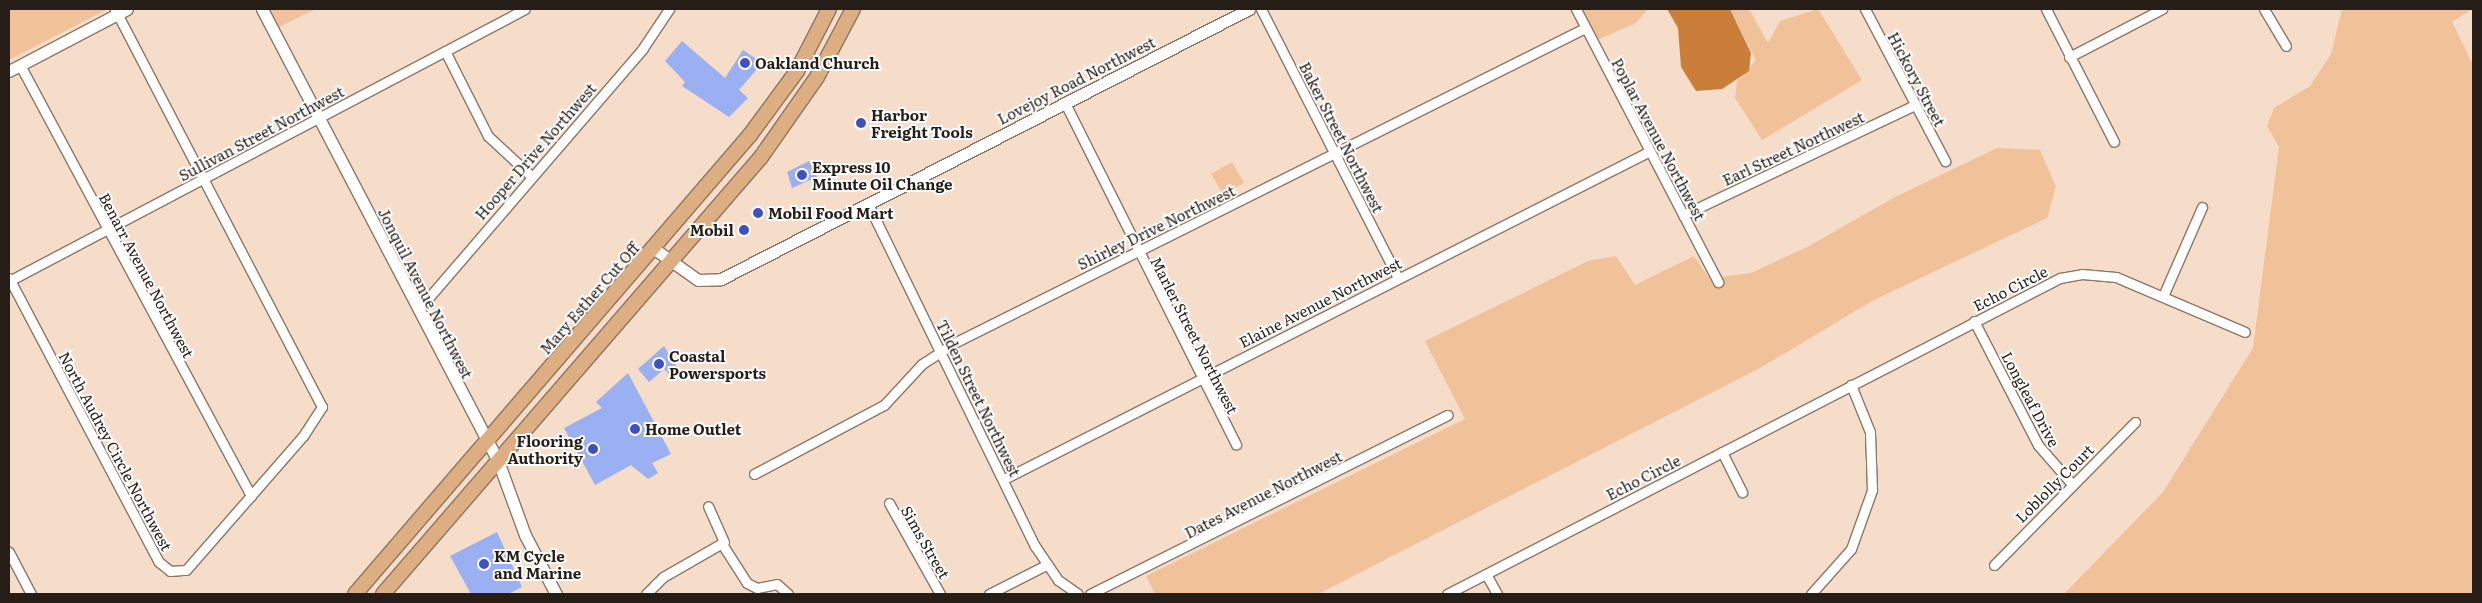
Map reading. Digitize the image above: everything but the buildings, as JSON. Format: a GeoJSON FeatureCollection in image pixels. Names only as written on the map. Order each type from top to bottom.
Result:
{"type":"FeatureCollection","features":[{"type":"Feature","properties":{"kind":"main road","name":"Mary Esther Cut Off"},"geometry":{"type":"LineString","coordinates":[[356,594],[750,136],[802,62],[829,9]]}},
{"type":"Feature","properties":{"kind":"main road"},"geometry":{"type":"LineString","coordinates":[[383,594],[761,157],[820,73],[853,9]]}},
{"type":"Feature","properties":{"kind":"main road"},"geometry":{"type":"LineString","coordinates":[[802,62],[820,73]]}},
{"type":"Feature","properties":{"kind":"street","name":"Jonquil Avenue Northwest"},"geometry":{"type":"LineString","coordinates":[[262,9],[498,461],[525,535],[556,594]]}},
{"type":"Feature","properties":{"kind":"street","name":"Sullivan Street Northwest"},"geometry":{"type":"LineString","coordinates":[[9,280],[526,9]]}},
{"type":"Feature","properties":{"kind":"street","name":"Hooper Drive Northwest"},"geometry":{"type":"LineString","coordinates":[[418,310],[531,176],[643,48],[669,9]]}},
{"type":"Feature","properties":{"kind":"street","name":"Lovejoy Road Northwest"},"geometry":{"type":"LineString","coordinates":[[654,248],[698,280],[721,279],[1248,9]]}},
{"type":"Feature","properties":{"kind":"street","name":"Baker Street Northwest"},"geometry":{"type":"LineString","coordinates":[[1261,9],[1398,278]]}},
{"type":"Feature","properties":{"kind":"street","name":"Poplar Avenue Northwest"},"geometry":{"type":"LineString","coordinates":[[1576,9],[1718,282]]}},
{"type":"Feature","properties":{"kind":"street","name":"Hickory Street"},"geometry":{"type":"LineString","coordinates":[[1865,9],[1945,162]]}},
{"type":"Feature","properties":{"kind":"street"},"geometry":{"type":"LineString","coordinates":[[2046,9],[2114,142]]}},
{"type":"Feature","properties":{"kind":"street"},"geometry":{"type":"LineString","coordinates":[[2069,57],[2162,9]]}},
{"type":"Feature","properties":{"kind":"street"},"geometry":{"type":"LineString","coordinates":[[2264,9],[2286,46]]}},
{"type":"Feature","properties":{"kind":"street"},"geometry":{"type":"LineString","coordinates":[[9,71],[120,10],[204,179]]}},
{"type":"Feature","properties":{"kind":"street","name":"Shirley Drive Northwest"},"geometry":{"type":"LineString","coordinates":[[754,474],[884,405],[941,351],[1586,28]]}},
{"type":"Feature","properties":{"kind":"street"},"geometry":{"type":"LineString","coordinates":[[445,51],[488,136],[531,176]]}},
{"type":"Feature","properties":{"kind":"street","name":"Benarr Avenue Northwest"},"geometry":{"type":"LineString","coordinates":[[20,65],[251,496]]}},
{"type":"Feature","properties":{"kind":"street","name":"Marler Street Northwest"},"geometry":{"type":"LineString","coordinates":[[1065,103],[1137,252],[1236,445]]}},
{"type":"Feature","properties":{"kind":"street","name":"Earl Street Northwest"},"geometry":{"type":"LineString","coordinates":[[1683,215],[1915,105]]}},
{"type":"Feature","properties":{"kind":"street","name":"Elaine Avenue Northwest"},"geometry":{"type":"LineString","coordinates":[[1004,479],[1201,377],[1650,151]]}},
{"type":"Feature","properties":{"kind":"street","name":"North Audrey Circle Northwest"},"geometry":{"type":"LineString","coordinates":[[9,280],[163,567],[176,572],[189,568],[251,496],[322,407],[204,179]]}},
{"type":"Feature","properties":{"kind":"street","name":"Tilden Street Northwest"},"geometry":{"type":"LineString","coordinates":[[868,204],[1046,565],[1067,590],[1078,594]]}},
{"type":"Feature","properties":{"kind":"street"},"geometry":{"type":"LineString","coordinates":[[2163,296],[2202,207]]}},
{"type":"Feature","properties":{"kind":"street","name":"Echo Circle"},"geometry":{"type":"LineString","coordinates":[[1447,594],[2045,284],[2082,274],[2116,277],[2245,332]]}},
{"type":"Feature","properties":{"kind":"street","name":"Longleaf Drive"},"geometry":{"type":"LineString","coordinates":[[1974,321],[2038,445],[2072,484]]}},
{"type":"Feature","properties":{"kind":"street"},"geometry":{"type":"LineString","coordinates":[[1810,594],[1851,549],[1872,490],[1870,432],[1851,385]]}},
{"type":"Feature","properties":{"kind":"street","name":"Dates Avenue Northwest"},"geometry":{"type":"LineString","coordinates":[[1090,594],[1448,415]]}},
{"type":"Feature","properties":{"kind":"street","name":"Loblolly Court"},"geometry":{"type":"LineString","coordinates":[[1994,565],[2135,422]]}},
{"type":"Feature","properties":{"kind":"street"},"geometry":{"type":"LineString","coordinates":[[1722,452],[1742,492]]}},
{"type":"Feature","properties":{"kind":"street","name":"Sims Street"},"geometry":{"type":"LineString","coordinates":[[888,504],[940,594]]}},
{"type":"Feature","properties":{"kind":"street"},"geometry":{"type":"LineString","coordinates":[[646,594],[663,577],[722,544],[724,539],[708,506]]}},
{"type":"Feature","properties":{"kind":"street"},"geometry":{"type":"LineString","coordinates":[[722,544],[748,583],[757,588],[777,584],[788,594]]}},
{"type":"Feature","properties":{"kind":"street"},"geometry":{"type":"LineString","coordinates":[[9,552],[31,594]]}},
{"type":"Feature","properties":{"kind":"street"},"geometry":{"type":"LineString","coordinates":[[989,594],[1021,582],[1046,565]]}},
{"type":"Feature","properties":{"kind":"street"},"geometry":{"type":"LineString","coordinates":[[1486,574],[1497,594]]}},
{"type":"Feature","properties":{"kind":"shaded area"},"geometry":{"type":"Polygon","coordinates":[[[9,9],[105,9],[106,10],[9,60],[9,9]]]}},
{"type":"Feature","properties":{"kind":"shaded area"},"geometry":{"type":"Polygon","coordinates":[[[266,9],[316,9],[277,28],[266,9]]]}},
{"type":"Feature","properties":{"kind":"shaded area"},"geometry":{"type":"Polygon","coordinates":[[[1581,9],[1647,10],[1636,23],[1597,40],[1581,9]]]}},
{"type":"Feature","properties":{"kind":"shaded area"},"geometry":{"type":"Polygon","coordinates":[[[1667,9],[1730,9],[1751,53],[1749,71],[1722,89],[1696,91],[1681,67],[1678,28],[1667,9]]]}},
{"type":"Feature","properties":{"kind":"shaded area"},"geometry":{"type":"Polygon","coordinates":[[[1730,9],[1749,9],[1768,43],[1780,21],[1818,9],[1862,80],[1762,140],[1735,98],[1737,82],[1756,60],[1730,9]]]}},
{"type":"Feature","properties":{"kind":"shaded area"},"geometry":{"type":"Polygon","coordinates":[[[2342,9],[2473,9],[2452,22],[2473,65],[2473,594],[2064,594],[2163,492],[2253,348],[2279,147],[2267,126],[2274,108],[2310,86],[2331,54],[2342,9]]]}},
{"type":"Feature","properties":{"kind":"shaded area"},"geometry":{"type":"Polygon","coordinates":[[[1997,148],[2040,150],[2056,187],[2047,218],[1872,301],[1760,368],[1318,594],[1155,594],[1146,576],[1465,419],[1425,341],[1588,261],[1616,256],[1635,285],[1694,256],[1717,289],[1724,285],[1721,277],[1751,273],[1809,246],[1895,197],[1997,148]]]}},
{"type":"Feature","properties":{"kind":"shaded area"},"geometry":{"type":"Polygon","coordinates":[[[1232,162],[1244,183],[1223,195],[1211,174],[1232,162]]]}},
{"type":"Feature","properties":{"kind":"place","name":"Oakland Church"},"geometry":{"type":"Point","coordinates":[745,63]}},
{"type":"Feature","properties":{"kind":"place","name":"Harbor Freight Tools"},"geometry":{"type":"Point","coordinates":[861,123]}},
{"type":"Feature","properties":{"kind":"place","name":"Express 10 Minute Oil Change"},"geometry":{"type":"Point","coordinates":[802,175]}},
{"type":"Feature","properties":{"kind":"place","name":"Mobil Food Mart"},"geometry":{"type":"Point","coordinates":[758,213]}},
{"type":"Feature","properties":{"kind":"place","name":"Mobil"},"geometry":{"type":"Point","coordinates":[744,230]}},
{"type":"Feature","properties":{"kind":"place","name":"Coastal Powersports"},"geometry":{"type":"Point","coordinates":[659,364]}},
{"type":"Feature","properties":{"kind":"place","name":"Home Outlet"},"geometry":{"type":"Point","coordinates":[635,429]}},
{"type":"Feature","properties":{"kind":"place","name":"Flooring Authority"},"geometry":{"type":"Point","coordinates":[593,449]}},
{"type":"Feature","properties":{"kind":"place","name":"KM Cycle and Marine"},"geometry":{"type":"Point","coordinates":[484,564]}}]}
